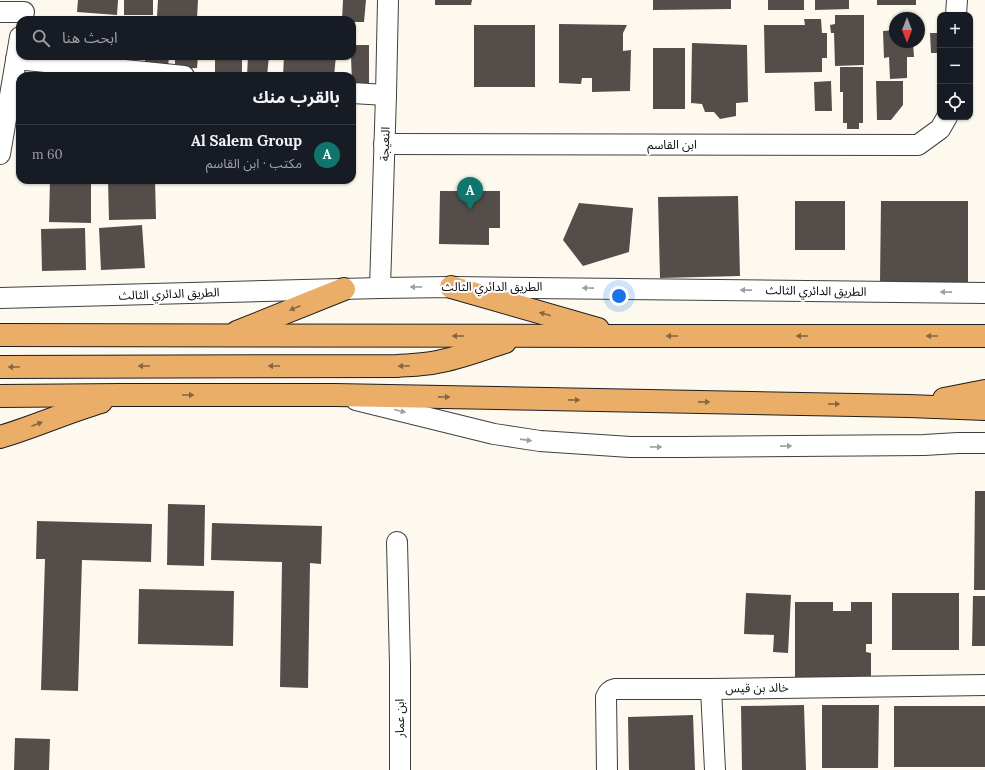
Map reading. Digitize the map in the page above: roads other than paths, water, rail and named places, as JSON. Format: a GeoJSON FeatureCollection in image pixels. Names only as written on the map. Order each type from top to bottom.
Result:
{"type":"FeatureCollection","features":[{"type":"Feature","properties":{"kind":"highway"},"geometry":{"type":"LineString","coordinates":[[451,287],[622,336]]}},
{"type":"Feature","properties":{"kind":"highway"},"geometry":{"type":"LineString","coordinates":[[228,336],[344,289]]}},
{"type":"Feature","properties":{"kind":"highway"},"geometry":{"type":"LineString","coordinates":[[0,335],[985,336]]}},
{"type":"Feature","properties":{"kind":"highway"},"geometry":{"type":"LineString","coordinates":[[0,367],[417,365],[457,358],[523,336]]}},
{"type":"Feature","properties":{"kind":"highway"},"geometry":{"type":"LineString","coordinates":[[909,406],[985,391]]}},
{"type":"Feature","properties":{"kind":"highway"},"geometry":{"type":"LineString","coordinates":[[0,436],[16,432],[79,408],[121,395]]}},
{"type":"Feature","properties":{"kind":"highway"},"geometry":{"type":"LineString","coordinates":[[0,396],[335,395],[909,406],[985,409]]}},
{"type":"Feature","properties":{"kind":"street","name":"النعيجة"},"geometry":{"type":"LineString","coordinates":[[380,288],[388,0]]}},
{"type":"Feature","properties":{"kind":"street"},"geometry":{"type":"LineString","coordinates":[[956,12],[957,0]]}},
{"type":"Feature","properties":{"kind":"street"},"geometry":{"type":"LineString","coordinates":[[0,12],[24,11]]}},
{"type":"Feature","properties":{"kind":"street"},"geometry":{"type":"LineString","coordinates":[[0,154],[16,59]]}},
{"type":"Feature","properties":{"kind":"street"},"geometry":{"type":"LineString","coordinates":[[26,60],[144,72]]}},
{"type":"Feature","properties":{"kind":"street"},"geometry":{"type":"LineString","coordinates":[[356,93],[386,95]]}},
{"type":"Feature","properties":{"kind":"street","name":"ابن القاسم"},"geometry":{"type":"LineString","coordinates":[[384,144],[918,145],[940,129],[944,120]]}},
{"type":"Feature","properties":{"kind":"street","name":"الطريق الدائري الثالث"},"geometry":{"type":"LineString","coordinates":[[5,295],[451,287],[985,293]]}},
{"type":"Feature","properties":{"kind":"street"},"geometry":{"type":"LineString","coordinates":[[335,395],[494,434],[540,442],[630,447],[924,445],[985,443]]}},
{"type":"Feature","properties":{"kind":"street","name":"ابن عمار"},"geometry":{"type":"LineString","coordinates":[[397,542],[400,665],[400,770]]}},
{"type":"Feature","properties":{"kind":"street","name":"خالد بن قيس"},"geometry":{"type":"LineString","coordinates":[[606,770],[606,697],[611,690],[615,688],[711,689],[985,685]]}},
{"type":"Feature","properties":{"kind":"street"},"geometry":{"type":"LineString","coordinates":[[711,689],[715,770]]}},
{"type":"Feature","properties":{"kind":"place","name":"Al Salem Group"},"geometry":{"type":"Point","coordinates":[470,210]}}]}
